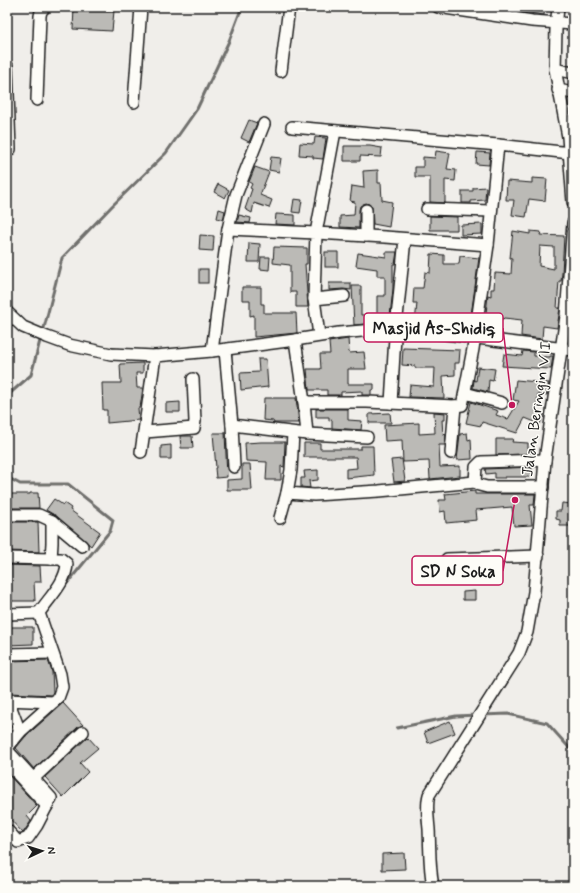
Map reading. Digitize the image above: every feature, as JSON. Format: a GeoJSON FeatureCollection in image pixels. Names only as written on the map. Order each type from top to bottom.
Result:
{"type":"FeatureCollection","features":[{"type":"Feature","properties":{"kind":"street"},"geometry":{"type":"LineString","coordinates":[[37,100],[40,16],[41,11],[45,7]]}},
{"type":"Feature","properties":{"kind":"street"},"geometry":{"type":"LineString","coordinates":[[134,102],[141,7]]}},
{"type":"Feature","properties":{"kind":"street"},"geometry":{"type":"LineString","coordinates":[[281,71],[288,7]]}},
{"type":"Feature","properties":{"kind":"street"},"geometry":{"type":"LineString","coordinates":[[438,7],[532,21],[573,31]]}},
{"type":"Feature","properties":{"kind":"street"},"geometry":{"type":"LineString","coordinates":[[558,7],[555,70],[558,90],[570,137],[573,202]]}},
{"type":"Feature","properties":{"kind":"street"},"geometry":{"type":"LineString","coordinates":[[556,26],[573,24]]}},
{"type":"Feature","properties":{"kind":"street"},"geometry":{"type":"LineString","coordinates":[[7,66],[10,149],[7,150]]}},
{"type":"Feature","properties":{"kind":"street"},"geometry":{"type":"LineString","coordinates":[[555,70],[573,73]]}},
{"type":"Feature","properties":{"kind":"street"},"geometry":{"type":"LineString","coordinates":[[558,90],[573,93]]}},
{"type":"Feature","properties":{"kind":"street"},"geometry":{"type":"LineString","coordinates":[[212,351],[228,229],[236,195],[264,124]]}},
{"type":"Feature","properties":{"kind":"street"},"geometry":{"type":"LineString","coordinates":[[292,127],[498,145],[570,153]]}},
{"type":"Feature","properties":{"kind":"street"},"geometry":{"type":"LineString","coordinates":[[319,335],[314,299],[316,234],[335,131]]}},
{"type":"Feature","properties":{"kind":"street"},"geometry":{"type":"LineString","coordinates":[[304,402],[462,405],[474,342],[488,245],[490,211],[498,145]]}},
{"type":"Feature","properties":{"kind":"street"},"geometry":{"type":"LineString","coordinates":[[366,210],[366,236]]}},
{"type":"Feature","properties":{"kind":"street"},"geometry":{"type":"LineString","coordinates":[[427,210],[490,211]]}},
{"type":"Feature","properties":{"kind":"street","name":"Jalan Beringin VII"},"geometry":{"type":"LineString","coordinates":[[433,886],[431,875],[428,798],[431,790],[519,653],[525,640],[534,592],[538,556],[545,460],[568,349],[566,316],[573,223]]}},
{"type":"Feature","properties":{"kind":"street"},"geometry":{"type":"LineString","coordinates":[[228,229],[366,236],[488,245]]}},
{"type":"Feature","properties":{"kind":"street"},"geometry":{"type":"LineString","coordinates":[[391,403],[405,239]]}},
{"type":"Feature","properties":{"kind":"street"},"geometry":{"type":"LineString","coordinates":[[314,299],[344,296]]}},
{"type":"Feature","properties":{"kind":"street"},"geometry":{"type":"LineString","coordinates":[[7,312],[23,327],[69,346],[112,354],[155,356],[296,344],[319,335],[396,332],[474,342],[568,349]]}},
{"type":"Feature","properties":{"kind":"street"},"geometry":{"type":"LineString","coordinates":[[296,344],[304,402],[306,434]]}},
{"type":"Feature","properties":{"kind":"street"},"geometry":{"type":"LineString","coordinates":[[225,350],[232,425],[234,467]]}},
{"type":"Feature","properties":{"kind":"street"},"geometry":{"type":"LineString","coordinates":[[142,452],[155,356]]}},
{"type":"Feature","properties":{"kind":"street"},"geometry":{"type":"LineString","coordinates":[[145,432],[194,428],[193,379]]}},
{"type":"Feature","properties":{"kind":"street"},"geometry":{"type":"LineString","coordinates":[[465,393],[502,404]]}},
{"type":"Feature","properties":{"kind":"street"},"geometry":{"type":"LineString","coordinates":[[451,454],[455,406]]}},
{"type":"Feature","properties":{"kind":"street"},"geometry":{"type":"LineString","coordinates":[[232,425],[293,433],[367,437]]}},
{"type":"Feature","properties":{"kind":"street"},"geometry":{"type":"LineString","coordinates":[[280,518],[287,493],[291,470],[293,433]]}},
{"type":"Feature","properties":{"kind":"street"},"geometry":{"type":"LineString","coordinates":[[475,482],[476,467],[481,462],[545,460]]}},
{"type":"Feature","properties":{"kind":"street"},"geometry":{"type":"LineString","coordinates":[[287,493],[314,495],[380,491],[475,482],[479,486],[487,487],[543,487]]}},
{"type":"Feature","properties":{"kind":"street"},"geometry":{"type":"LineString","coordinates":[[7,515],[39,515],[52,521],[82,546]]}},
{"type":"Feature","properties":{"kind":"street"},"geometry":{"type":"LineString","coordinates":[[51,559],[52,521]]}},
{"type":"Feature","properties":{"kind":"street"},"geometry":{"type":"LineString","coordinates":[[447,559],[538,556]]}},
{"type":"Feature","properties":{"kind":"street"},"geometry":{"type":"LineString","coordinates":[[7,558],[61,559],[67,564],[67,572],[39,613]]}},
{"type":"Feature","properties":{"kind":"street"},"geometry":{"type":"LineString","coordinates":[[7,614],[39,613]]}},
{"type":"Feature","properties":{"kind":"street"},"geometry":{"type":"LineString","coordinates":[[8,832],[18,842],[28,838],[37,825],[51,798],[7,749],[20,732],[58,698],[62,687],[60,674],[39,613]]}},
{"type":"Feature","properties":{"kind":"street"},"geometry":{"type":"LineString","coordinates":[[7,654],[52,653]]}},
{"type":"Feature","properties":{"kind":"street"},"geometry":{"type":"LineString","coordinates":[[20,732],[7,700],[53,702]]}},
{"type":"Feature","properties":{"kind":"street"},"geometry":{"type":"LineString","coordinates":[[34,778],[83,732]]}},
{"type":"Feature","properties":{"kind":"street"},"geometry":{"type":"LineString","coordinates":[[7,763],[47,806]]}},
{"type":"Feature","properties":{"kind":"building"},"geometry":{"type":"Polygon","coordinates":[[[499,7],[545,7],[544,15],[499,9],[499,7]]]}},
{"type":"Feature","properties":{"kind":"building"},"geometry":{"type":"Polygon","coordinates":[[[74,8],[114,11],[112,31],[73,29],[74,8]]]}},
{"type":"Feature","properties":{"kind":"building"},"geometry":{"type":"Polygon","coordinates":[[[249,120],[257,123],[249,142],[241,138],[249,120]]]}},
{"type":"Feature","properties":{"kind":"building"},"geometry":{"type":"Polygon","coordinates":[[[315,137],[326,138],[323,159],[313,158],[313,156],[299,155],[300,143],[314,144],[315,137]]]}},
{"type":"Feature","properties":{"kind":"building"},"geometry":{"type":"Polygon","coordinates":[[[344,146],[370,146],[382,148],[381,157],[360,156],[360,161],[344,161],[344,146]]]}},
{"type":"Feature","properties":{"kind":"building"},"geometry":{"type":"Polygon","coordinates":[[[436,151],[450,153],[447,169],[456,170],[455,181],[445,180],[445,203],[430,202],[430,177],[415,177],[415,167],[423,167],[423,157],[435,158],[436,151]]]}},
{"type":"Feature","properties":{"kind":"building"},"geometry":{"type":"Polygon","coordinates":[[[477,152],[490,153],[489,165],[476,164],[477,152]]]}},
{"type":"Feature","properties":{"kind":"building"},"geometry":{"type":"Polygon","coordinates":[[[271,157],[281,158],[279,172],[269,170],[271,157]]]}},
{"type":"Feature","properties":{"kind":"building"},"geometry":{"type":"Polygon","coordinates":[[[255,167],[269,172],[260,195],[272,200],[269,208],[254,203],[252,213],[245,209],[252,189],[250,188],[252,184],[249,182],[255,167]]]}},
{"type":"Feature","properties":{"kind":"building"},"geometry":{"type":"Polygon","coordinates":[[[378,170],[378,183],[381,183],[382,200],[392,202],[389,227],[373,224],[372,207],[366,203],[360,206],[359,228],[340,227],[340,216],[354,215],[355,202],[350,201],[352,186],[364,188],[363,171],[378,170]]]}},
{"type":"Feature","properties":{"kind":"building"},"geometry":{"type":"Polygon","coordinates":[[[532,178],[547,179],[545,201],[529,199],[526,217],[512,215],[514,200],[506,200],[507,181],[532,183],[532,178]]]}},
{"type":"Feature","properties":{"kind":"building"},"geometry":{"type":"Polygon","coordinates":[[[218,184],[229,190],[225,198],[214,192],[218,184]]]}},
{"type":"Feature","properties":{"kind":"building"},"geometry":{"type":"Polygon","coordinates":[[[486,187],[485,200],[462,203],[462,191],[473,191],[473,188],[486,187]]]}},
{"type":"Feature","properties":{"kind":"building"},"geometry":{"type":"Polygon","coordinates":[[[294,199],[302,200],[300,213],[292,212],[294,199]]]}},
{"type":"Feature","properties":{"kind":"building"},"geometry":{"type":"Polygon","coordinates":[[[219,209],[225,211],[223,220],[217,218],[219,209]]]}},
{"type":"Feature","properties":{"kind":"building"},"geometry":{"type":"Polygon","coordinates":[[[276,214],[295,215],[295,225],[275,224],[276,214]]]}},
{"type":"Feature","properties":{"kind":"building"},"geometry":{"type":"Polygon","coordinates":[[[239,215],[251,218],[250,223],[237,222],[239,215]]]}},
{"type":"Feature","properties":{"kind":"building"},"geometry":{"type":"Polygon","coordinates":[[[430,216],[457,217],[457,230],[430,230],[430,216]]]}},
{"type":"Feature","properties":{"kind":"building"},"geometry":{"type":"Polygon","coordinates":[[[482,224],[482,234],[461,235],[461,225],[482,224]]]}},
{"type":"Feature","properties":{"kind":"building"},"geometry":{"type":"Polygon","coordinates":[[[513,231],[530,234],[530,231],[541,232],[540,235],[564,236],[562,273],[561,281],[559,281],[557,308],[560,308],[557,328],[543,326],[542,339],[521,336],[522,320],[504,318],[499,319],[498,334],[484,332],[488,295],[491,296],[491,289],[494,289],[495,273],[511,274],[512,258],[510,258],[513,231]],[[540,246],[539,266],[554,269],[554,247],[540,246]]]}},
{"type":"Feature","properties":{"kind":"building"},"geometry":{"type":"Polygon","coordinates":[[[200,235],[214,236],[213,251],[199,250],[200,235]]]}},
{"type":"Feature","properties":{"kind":"building"},"geometry":{"type":"Polygon","coordinates":[[[249,243],[260,244],[259,262],[248,262],[249,243]]]}},
{"type":"Feature","properties":{"kind":"building"},"geometry":{"type":"Polygon","coordinates":[[[274,247],[307,248],[307,264],[305,264],[308,307],[296,307],[296,292],[290,292],[290,265],[273,263],[274,247]]]}},
{"type":"Feature","properties":{"kind":"building"},"geometry":{"type":"Polygon","coordinates":[[[325,252],[338,252],[338,267],[325,267],[325,252]]]}},
{"type":"Feature","properties":{"kind":"building"},"geometry":{"type":"Polygon","coordinates":[[[386,252],[397,252],[395,264],[393,264],[393,289],[390,316],[386,316],[386,322],[354,325],[352,286],[361,286],[361,315],[377,314],[377,296],[385,296],[385,276],[377,276],[377,269],[356,266],[358,253],[386,257],[386,252]]]}},
{"type":"Feature","properties":{"kind":"building"},"geometry":{"type":"Polygon","coordinates":[[[431,254],[444,255],[444,264],[459,264],[460,256],[479,258],[469,330],[415,323],[417,303],[413,303],[414,288],[423,288],[425,272],[430,273],[431,254]]]}},
{"type":"Feature","properties":{"kind":"building"},"geometry":{"type":"Polygon","coordinates":[[[261,257],[270,257],[269,270],[260,269],[261,257]]]}},
{"type":"Feature","properties":{"kind":"building"},"geometry":{"type":"Polygon","coordinates":[[[199,269],[208,269],[208,283],[199,283],[199,269]]]}},
{"type":"Feature","properties":{"kind":"building"},"geometry":{"type":"Polygon","coordinates":[[[329,283],[351,283],[351,290],[329,290],[329,283]]]}},
{"type":"Feature","properties":{"kind":"building"},"geometry":{"type":"Polygon","coordinates":[[[242,287],[261,287],[261,304],[264,304],[264,313],[296,313],[297,333],[254,337],[254,315],[250,316],[250,300],[242,300],[242,287]]]}},
{"type":"Feature","properties":{"kind":"building"},"geometry":{"type":"Polygon","coordinates":[[[348,339],[349,353],[364,352],[366,369],[348,369],[348,384],[374,384],[374,390],[371,390],[371,395],[362,395],[362,391],[341,392],[341,395],[327,395],[327,390],[309,390],[307,369],[321,369],[320,354],[330,354],[329,342],[348,339]]]}},
{"type":"Feature","properties":{"kind":"building"},"geometry":{"type":"Polygon","coordinates":[[[403,348],[460,350],[459,363],[455,363],[455,375],[443,376],[444,398],[409,397],[410,385],[434,387],[435,368],[415,368],[415,366],[402,365],[403,348]]]}},
{"type":"Feature","properties":{"kind":"building"},"geometry":{"type":"Polygon","coordinates":[[[523,351],[534,352],[534,356],[553,356],[551,369],[502,366],[504,354],[522,356],[523,351]]]}},
{"type":"Feature","properties":{"kind":"building"},"geometry":{"type":"Polygon","coordinates":[[[258,359],[266,359],[268,387],[241,390],[240,373],[259,372],[258,359]]]}},
{"type":"Feature","properties":{"kind":"building"},"geometry":{"type":"Polygon","coordinates":[[[143,363],[143,373],[136,373],[137,388],[143,388],[140,408],[138,408],[139,420],[107,423],[107,410],[103,410],[102,383],[121,383],[120,364],[143,363]]]}},
{"type":"Feature","properties":{"kind":"building"},"geometry":{"type":"Polygon","coordinates":[[[478,367],[495,369],[493,381],[489,380],[488,392],[473,388],[474,380],[476,381],[478,367]]]}},
{"type":"Feature","properties":{"kind":"building"},"geometry":{"type":"Polygon","coordinates":[[[516,380],[549,383],[547,395],[538,394],[536,411],[544,414],[540,424],[525,418],[517,433],[482,422],[481,426],[466,423],[471,402],[498,411],[496,415],[508,419],[519,401],[513,400],[516,380]]]}},
{"type":"Feature","properties":{"kind":"building"},"geometry":{"type":"Polygon","coordinates":[[[264,398],[296,398],[299,423],[274,423],[273,421],[263,420],[264,398]]]}},
{"type":"Feature","properties":{"kind":"building"},"geometry":{"type":"Polygon","coordinates":[[[180,402],[180,412],[166,412],[166,403],[180,402]]]}},
{"type":"Feature","properties":{"kind":"building"},"geometry":{"type":"Polygon","coordinates":[[[316,409],[348,409],[348,420],[362,421],[361,430],[332,428],[332,420],[329,421],[329,417],[316,417],[316,409]]]}},
{"type":"Feature","properties":{"kind":"building"},"geometry":{"type":"Polygon","coordinates":[[[434,412],[445,413],[445,420],[442,420],[443,435],[446,434],[445,445],[439,445],[440,467],[460,466],[460,476],[430,479],[429,461],[403,462],[402,440],[385,441],[384,425],[419,423],[419,434],[435,433],[434,412]]]}},
{"type":"Feature","properties":{"kind":"building"},"geometry":{"type":"Polygon","coordinates":[[[390,413],[391,423],[369,423],[369,414],[390,413]]]}},
{"type":"Feature","properties":{"kind":"building"},"geometry":{"type":"Polygon","coordinates":[[[213,433],[225,433],[227,477],[216,478],[213,433]]]}},
{"type":"Feature","properties":{"kind":"building"},"geometry":{"type":"Polygon","coordinates":[[[467,433],[468,440],[471,439],[472,459],[457,460],[460,434],[467,433]]]}},
{"type":"Feature","properties":{"kind":"building"},"geometry":{"type":"Polygon","coordinates":[[[180,436],[192,436],[193,448],[181,448],[180,436]]]}},
{"type":"Feature","properties":{"kind":"building"},"geometry":{"type":"Polygon","coordinates":[[[496,439],[513,439],[512,442],[528,443],[528,454],[496,455],[496,439]]]}},
{"type":"Feature","properties":{"kind":"building"},"geometry":{"type":"Polygon","coordinates":[[[285,442],[284,467],[281,466],[281,480],[266,480],[267,462],[246,461],[245,443],[285,442]]]}},
{"type":"Feature","properties":{"kind":"building"},"geometry":{"type":"Polygon","coordinates":[[[304,443],[320,443],[320,449],[361,449],[361,446],[373,446],[374,475],[346,478],[346,469],[357,468],[356,457],[304,457],[304,443]]]}},
{"type":"Feature","properties":{"kind":"building"},"geometry":{"type":"Polygon","coordinates":[[[171,445],[171,459],[161,459],[161,446],[171,445]]]}},
{"type":"Feature","properties":{"kind":"building"},"geometry":{"type":"Polygon","coordinates":[[[402,459],[405,481],[394,482],[391,460],[402,459]]]}},
{"type":"Feature","properties":{"kind":"building"},"geometry":{"type":"Polygon","coordinates":[[[242,464],[250,464],[252,490],[227,490],[227,480],[242,479],[242,464]]]}},
{"type":"Feature","properties":{"kind":"building"},"geometry":{"type":"Polygon","coordinates":[[[532,467],[532,477],[495,478],[495,473],[486,474],[485,469],[532,467]]]}},
{"type":"Feature","properties":{"kind":"building"},"geometry":{"type":"Polygon","coordinates":[[[318,470],[318,480],[309,481],[310,488],[301,487],[301,478],[305,478],[304,471],[318,470]]]}},
{"type":"Feature","properties":{"kind":"building"},"geometry":{"type":"Polygon","coordinates":[[[475,491],[475,494],[535,494],[534,505],[530,505],[532,525],[514,526],[512,507],[476,510],[477,520],[446,523],[445,511],[440,512],[439,500],[446,500],[445,494],[475,491]]]}},
{"type":"Feature","properties":{"kind":"building"},"geometry":{"type":"Polygon","coordinates":[[[38,493],[39,508],[7,508],[8,494],[38,493]]]}},
{"type":"Feature","properties":{"kind":"building"},"geometry":{"type":"Polygon","coordinates":[[[54,499],[71,508],[70,510],[100,532],[91,546],[56,516],[46,510],[54,499]]]}},
{"type":"Feature","properties":{"kind":"building"},"geometry":{"type":"Polygon","coordinates":[[[562,503],[573,504],[573,520],[571,526],[560,526],[560,520],[556,519],[556,511],[561,511],[562,503]]]}},
{"type":"Feature","properties":{"kind":"building"},"geometry":{"type":"Polygon","coordinates":[[[7,522],[38,522],[39,552],[7,551],[7,522]]]}},
{"type":"Feature","properties":{"kind":"building"},"geometry":{"type":"Polygon","coordinates":[[[7,565],[40,566],[41,582],[34,582],[35,601],[7,601],[7,565]]]}},
{"type":"Feature","properties":{"kind":"building"},"geometry":{"type":"Polygon","coordinates":[[[475,591],[475,600],[463,600],[463,592],[475,591]]]}},
{"type":"Feature","properties":{"kind":"building"},"geometry":{"type":"Polygon","coordinates":[[[33,627],[33,644],[7,645],[7,628],[33,627]]]}},
{"type":"Feature","properties":{"kind":"building"},"geometry":{"type":"Polygon","coordinates":[[[48,660],[52,672],[53,692],[51,695],[9,693],[7,661],[48,660]]]}},
{"type":"Feature","properties":{"kind":"building"},"geometry":{"type":"Polygon","coordinates":[[[63,703],[83,725],[78,727],[34,769],[16,748],[25,737],[63,703]]]}},
{"type":"Feature","properties":{"kind":"building"},"geometry":{"type":"Polygon","coordinates":[[[450,721],[455,733],[428,743],[424,732],[450,721]]]}},
{"type":"Feature","properties":{"kind":"building"},"geometry":{"type":"Polygon","coordinates":[[[88,737],[98,748],[80,763],[88,772],[63,797],[45,777],[88,737]]]}},
{"type":"Feature","properties":{"kind":"building"},"geometry":{"type":"Polygon","coordinates":[[[7,773],[37,806],[27,816],[31,821],[23,833],[7,816],[7,773]]]}},
{"type":"Feature","properties":{"kind":"building"},"geometry":{"type":"Polygon","coordinates":[[[404,853],[405,869],[382,870],[382,854],[404,853]]]}},
{"type":"Feature","properties":{"kind":"waterway"},"geometry":{"type":"LineString","coordinates":[[43,332],[62,258],[166,153],[197,109],[229,41],[240,12]]}},
{"type":"Feature","properties":{"kind":"waterway"},"geometry":{"type":"LineString","coordinates":[[7,396],[31,375],[41,337]]}},
{"type":"Feature","properties":{"kind":"waterway"},"geometry":{"type":"LineString","coordinates":[[7,477],[20,484],[68,484],[113,520],[110,531],[64,587]]}},
{"type":"Feature","properties":{"kind":"waterway"},"geometry":{"type":"LineString","coordinates":[[482,715],[508,714],[547,723],[573,752]]}},
{"type":"Feature","properties":{"kind":"waterway"},"geometry":{"type":"LineString","coordinates":[[397,728],[456,716],[477,715]]}},
{"type":"Feature","properties":{"kind":"place","name":"Masjid As-Shidiq"},"geometry":{"type":"Point","coordinates":[512,405]}},
{"type":"Feature","properties":{"kind":"place","name":"SD N Soka"},"geometry":{"type":"Point","coordinates":[515,500]}}]}
